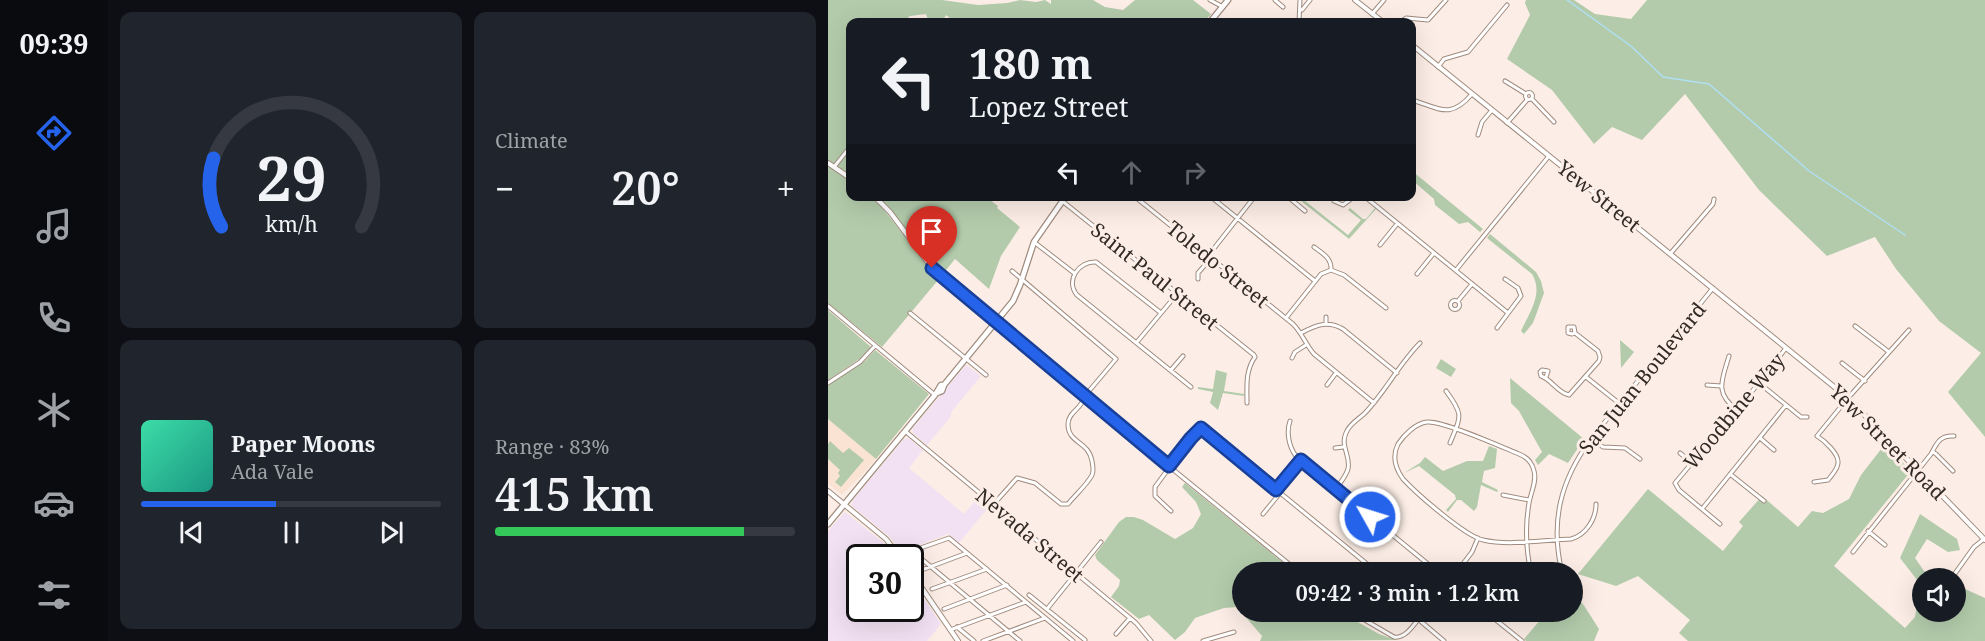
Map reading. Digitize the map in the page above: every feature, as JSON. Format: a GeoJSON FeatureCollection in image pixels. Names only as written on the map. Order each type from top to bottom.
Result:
{"type":"FeatureCollection","features":[{"type":"Feature","properties":{"kind":"main road"},"geometry":{"type":"LineString","coordinates":[[1213,18],[1228,0]]}},
{"type":"Feature","properties":{"kind":"main road"},"geometry":{"type":"LineString","coordinates":[[828,524],[936,394],[936,390],[944,384],[1014,300],[1034,242],[1063,201]]}},
{"type":"Feature","properties":{"kind":"street"},"geometry":{"type":"LineString","coordinates":[[1210,0],[1222,7]]}},
{"type":"Feature","properties":{"kind":"street"},"geometry":{"type":"LineString","coordinates":[[1275,0],[1283,7]]}},
{"type":"Feature","properties":{"kind":"street"},"geometry":{"type":"LineString","coordinates":[[1299,18],[1300,0]]}},
{"type":"Feature","properties":{"kind":"street"},"geometry":{"type":"LineString","coordinates":[[1300,12],[1310,0]]}},
{"type":"Feature","properties":{"kind":"street"},"geometry":{"type":"LineString","coordinates":[[1355,0],[1378,18]]}},
{"type":"Feature","properties":{"kind":"street"},"geometry":{"type":"LineString","coordinates":[[1372,14],[1384,0]]}},
{"type":"Feature","properties":{"kind":"street"},"geometry":{"type":"LineString","coordinates":[[1416,20],[1426,21],[1446,0]]}},
{"type":"Feature","properties":{"kind":"street"},"geometry":{"type":"LineString","coordinates":[[1438,67],[1444,59],[1468,52],[1508,4]]}},
{"type":"Feature","properties":{"kind":"street","name":"Yew Street"},"geometry":{"type":"LineString","coordinates":[[1416,48],[1786,348]]}},
{"type":"Feature","properties":{"kind":"street"},"geometry":{"type":"LineString","coordinates":[[1505,81],[1526,94],[1554,122]]}},
{"type":"Feature","properties":{"kind":"street"},"geometry":{"type":"LineString","coordinates":[[1416,101],[1444,110],[1452,110],[1464,103],[1472,94]]}},
{"type":"Feature","properties":{"kind":"street"},"geometry":{"type":"LineString","coordinates":[[1508,123],[1532,94],[1526,94]]}},
{"type":"Feature","properties":{"kind":"street"},"geometry":{"type":"LineString","coordinates":[[1478,135],[1482,122],[1492,110]]}},
{"type":"Feature","properties":{"kind":"street"},"geometry":{"type":"LineString","coordinates":[[834,167],[846,152]]}},
{"type":"Feature","properties":{"kind":"street"},"geometry":{"type":"LineString","coordinates":[[1456,270],[1549,156]]}},
{"type":"Feature","properties":{"kind":"street"},"geometry":{"type":"LineString","coordinates":[[828,163],[846,175]]}},
{"type":"Feature","properties":{"kind":"street"},"geometry":{"type":"LineString","coordinates":[[1670,254],[1713,204],[1714,199]]}},
{"type":"Feature","properties":{"kind":"street"},"geometry":{"type":"LineString","coordinates":[[879,201],[890,212],[935,272],[1287,562]]}},
{"type":"Feature","properties":{"kind":"street","name":"Saint Paul Street"},"geometry":{"type":"LineString","coordinates":[[1066,201],[1254,355],[1247,374],[1247,403]]}},
{"type":"Feature","properties":{"kind":"street","name":"Toledo Street"},"geometry":{"type":"LineString","coordinates":[[1140,201],[1286,318],[1301,333]]}},
{"type":"Feature","properties":{"kind":"street"},"geometry":{"type":"LineString","coordinates":[[1216,201],[1315,281]]}},
{"type":"Feature","properties":{"kind":"street"},"geometry":{"type":"LineString","coordinates":[[1198,279],[1198,273],[1249,201]]}},
{"type":"Feature","properties":{"kind":"street"},"geometry":{"type":"LineString","coordinates":[[1293,201],[1305,211]]}},
{"type":"Feature","properties":{"kind":"street"},"geometry":{"type":"LineString","coordinates":[[1334,201],[1343,205],[1348,201]]}},
{"type":"Feature","properties":{"kind":"street"},"geometry":{"type":"LineString","coordinates":[[1370,201],[1508,313]]}},
{"type":"Feature","properties":{"kind":"street"},"geometry":{"type":"LineString","coordinates":[[1380,245],[1397,224]]}},
{"type":"Feature","properties":{"kind":"street"},"geometry":{"type":"LineString","coordinates":[[1034,242],[1074,273]]}},
{"type":"Feature","properties":{"kind":"street"},"geometry":{"type":"LineString","coordinates":[[1314,247],[1329,259],[1332,270]]}},
{"type":"Feature","properties":{"kind":"street"},"geometry":{"type":"LineString","coordinates":[[1417,274],[1434,253]]}},
{"type":"Feature","properties":{"kind":"street"},"geometry":{"type":"LineString","coordinates":[[1161,313],[1096,262],[1086,262],[1074,273],[1072,285],[1077,295],[1191,387]]}},
{"type":"Feature","properties":{"kind":"street"},"geometry":{"type":"LineString","coordinates":[[1286,318],[1315,281],[1324,272],[1332,270],[1342,273],[1386,309]]}},
{"type":"Feature","properties":{"kind":"street"},"geometry":{"type":"LineString","coordinates":[[993,505],[1017,478],[1035,483],[1061,504],[1068,504],[1080,490],[1093,473],[1093,469],[1090,452],[1073,438],[1068,419],[1116,358],[1012,271]]}},
{"type":"Feature","properties":{"kind":"street"},"geometry":{"type":"LineString","coordinates":[[1497,328],[1519,301],[1520,292],[1505,279]]}},
{"type":"Feature","properties":{"kind":"street"},"geometry":{"type":"LineString","coordinates":[[1458,301],[1472,284]]}},
{"type":"Feature","properties":{"kind":"street","name":"San Juan Boulevard"},"geometry":{"type":"LineString","coordinates":[[1560,562],[1556,540],[1558,512],[1564,486],[1577,460],[1591,439],[1713,288]]}},
{"type":"Feature","properties":{"kind":"street"},"geometry":{"type":"LineString","coordinates":[[1137,342],[1177,294]]}},
{"type":"Feature","properties":{"kind":"street"},"geometry":{"type":"LineString","coordinates":[[828,306],[936,394]]}},
{"type":"Feature","properties":{"kind":"street"},"geometry":{"type":"LineString","coordinates":[[910,313],[986,375]]}},
{"type":"Feature","properties":{"kind":"street"},"geometry":{"type":"LineString","coordinates":[[1326,317],[1326,323]]}},
{"type":"Feature","properties":{"kind":"street"},"geometry":{"type":"LineString","coordinates":[[1374,403],[1318,358],[1306,345],[1301,333],[1326,323],[1343,329],[1397,373]]}},
{"type":"Feature","properties":{"kind":"street"},"geometry":{"type":"LineString","coordinates":[[1855,326],[1889,352]]}},
{"type":"Feature","properties":{"kind":"street"},"geometry":{"type":"LineString","coordinates":[[1814,482],[1828,480],[1838,465],[1833,452],[1817,436],[1909,330]]}},
{"type":"Feature","properties":{"kind":"street"},"geometry":{"type":"LineString","coordinates":[[1546,377],[1564,394],[1569,395],[1599,362],[1598,351],[1575,333]]}},
{"type":"Feature","properties":{"kind":"street"},"geometry":{"type":"LineString","coordinates":[[1336,489],[1348,469],[1343,447],[1348,429],[1374,403],[1409,354],[1420,343]]}},
{"type":"Feature","properties":{"kind":"street"},"geometry":{"type":"LineString","coordinates":[[1292,358],[1295,352],[1306,345]]}},
{"type":"Feature","properties":{"kind":"street"},"geometry":{"type":"LineString","coordinates":[[828,383],[860,362],[875,346]]}},
{"type":"Feature","properties":{"kind":"street","name":"Woodbine Way"},"geometry":{"type":"LineString","coordinates":[[1720,524],[1675,485],[1676,481],[1786,348]]}},
{"type":"Feature","properties":{"kind":"street","name":"Yew Street Road"},"geometry":{"type":"LineString","coordinates":[[1786,348],[1848,398],[1985,539]]}},
{"type":"Feature","properties":{"kind":"street"},"geometry":{"type":"LineString","coordinates":[[1171,370],[1183,356]]}},
{"type":"Feature","properties":{"kind":"street"},"geometry":{"type":"LineString","coordinates":[[1729,356],[1721,386],[1723,397],[1737,410]]}},
{"type":"Feature","properties":{"kind":"street"},"geometry":{"type":"LineString","coordinates":[[1842,363],[1865,381]]}},
{"type":"Feature","properties":{"kind":"street"},"geometry":{"type":"LineString","coordinates":[[1327,385],[1336,373]]}},
{"type":"Feature","properties":{"kind":"street"},"geometry":{"type":"LineString","coordinates":[[1586,377],[1620,404]]}},
{"type":"Feature","properties":{"kind":"street"},"geometry":{"type":"LineString","coordinates":[[1759,383],[1801,417],[1807,417]]}},
{"type":"Feature","properties":{"kind":"street"},"geometry":{"type":"LineString","coordinates":[[1707,385],[1721,386]]}},
{"type":"Feature","properties":{"kind":"street"},"geometry":{"type":"LineString","coordinates":[[1446,391],[1459,412],[1459,420],[1450,443]]}},
{"type":"Feature","properties":{"kind":"street"},"geometry":{"type":"LineString","coordinates":[[1702,508],[1786,405]]}},
{"type":"Feature","properties":{"kind":"street"},"geometry":{"type":"LineString","coordinates":[[1290,420],[1288,425],[1290,446],[1294,453],[1425,562]]}},
{"type":"Feature","properties":{"kind":"street"},"geometry":{"type":"LineString","coordinates":[[1530,562],[1527,541],[1529,500],[1535,477],[1533,466],[1519,454],[1437,422],[1425,422],[1415,427],[1398,445],[1395,455],[1397,468],[1403,479],[1461,528],[1478,538],[1503,543],[1527,541],[1571,539],[1581,535],[1593,521],[1596,504]]}},
{"type":"Feature","properties":{"kind":"street"},"geometry":{"type":"LineString","coordinates":[[1171,511],[1159,501],[1155,491],[1157,483],[1201,428],[1365,562]]}},
{"type":"Feature","properties":{"kind":"street","name":"Nevada Street"},"geometry":{"type":"LineString","coordinates":[[905,431],[1130,618],[1151,641]]}},
{"type":"Feature","properties":{"kind":"street"},"geometry":{"type":"LineString","coordinates":[[1852,552],[1940,439],[1944,436],[1954,436]]}},
{"type":"Feature","properties":{"kind":"street"},"geometry":{"type":"LineString","coordinates":[[1760,438],[1774,450]]}},
{"type":"Feature","properties":{"kind":"street"},"geometry":{"type":"LineString","coordinates":[[1591,439],[1602,447],[1625,448],[1640,459]]}},
{"type":"Feature","properties":{"kind":"street"},"geometry":{"type":"LineString","coordinates":[[1335,448],[1343,447]]}},
{"type":"Feature","properties":{"kind":"street"},"geometry":{"type":"LineString","coordinates":[[1932,452],[1936,453],[1953,471]]}},
{"type":"Feature","properties":{"kind":"street"},"geometry":{"type":"LineString","coordinates":[[1680,453],[1692,463]]}},
{"type":"Feature","properties":{"kind":"street"},"geometry":{"type":"LineString","coordinates":[[1276,490],[1301,460]]}},
{"type":"Feature","properties":{"kind":"street"},"geometry":{"type":"LineString","coordinates":[[1730,474],[1764,501]]}},
{"type":"Feature","properties":{"kind":"street"},"geometry":{"type":"LineString","coordinates":[[828,491],[890,544]]}},
{"type":"Feature","properties":{"kind":"street"},"geometry":{"type":"LineString","coordinates":[[1263,514],[1280,493]]}},
{"type":"Feature","properties":{"kind":"street"},"geometry":{"type":"LineString","coordinates":[[1503,495],[1529,500]]}},
{"type":"Feature","properties":{"kind":"street"},"geometry":{"type":"LineString","coordinates":[[1868,531],[1886,545]]}},
{"type":"Feature","properties":{"kind":"street"},"geometry":{"type":"LineString","coordinates":[[924,547],[948,538],[1073,641]]}},
{"type":"Feature","properties":{"kind":"street"},"geometry":{"type":"LineString","coordinates":[[1464,562],[1478,538]]}},
{"type":"Feature","properties":{"kind":"street"},"geometry":{"type":"LineString","coordinates":[[1959,568],[1974,547],[1985,539]]}},
{"type":"Feature","properties":{"kind":"street"},"geometry":{"type":"LineString","coordinates":[[1047,609],[1101,542]]}},
{"type":"Feature","properties":{"kind":"street"},"geometry":{"type":"LineString","coordinates":[[924,569],[968,553]]}},
{"type":"Feature","properties":{"kind":"street"},"geometry":{"type":"LineString","coordinates":[[924,562],[1020,641]]}},
{"type":"Feature","properties":{"kind":"street"},"geometry":{"type":"LineString","coordinates":[[932,589],[987,569]]}},
{"type":"Feature","properties":{"kind":"street"},"geometry":{"type":"LineString","coordinates":[[944,609],[1007,585]]}},
{"type":"Feature","properties":{"kind":"street"},"geometry":{"type":"LineString","coordinates":[[924,593],[958,641]]}},
{"type":"Feature","properties":{"kind":"street"},"geometry":{"type":"LineString","coordinates":[[1029,595],[1085,640]]}},
{"type":"Feature","properties":{"kind":"street"},"geometry":{"type":"LineString","coordinates":[[950,630],[1026,602]]}},
{"type":"Feature","properties":{"kind":"street"},"geometry":{"type":"LineString","coordinates":[[983,641],[1045,618]]}},
{"type":"Feature","properties":{"kind":"street"},"geometry":{"type":"LineString","coordinates":[[1116,634],[1130,618]]}},
{"type":"Feature","properties":{"kind":"street"},"geometry":{"type":"LineString","coordinates":[[1368,622],[1398,638],[1406,634],[1416,622]]}},
{"type":"Feature","properties":{"kind":"street"},"geometry":{"type":"LineString","coordinates":[[1422,622],[1444,641]]}},
{"type":"Feature","properties":{"kind":"street"},"geometry":{"type":"LineString","coordinates":[[1498,622],[1522,641]]}},
{"type":"Feature","properties":{"kind":"street"},"geometry":{"type":"LineString","coordinates":[[957,627],[974,641]]}},
{"type":"Feature","properties":{"kind":"street"},"geometry":{"type":"LineString","coordinates":[[1203,641],[1219,639],[1234,632]]}},
{"type":"Feature","properties":{"kind":"shaded area"},"geometry":{"type":"Polygon","coordinates":[[[966,365],[981,376],[927,445],[913,433],[913,428],[966,365]]]}},
{"type":"Feature","properties":{"kind":"shaded area"},"geometry":{"type":"Polygon","coordinates":[[[828,419],[876,459],[842,495],[828,484],[828,419]]]}},
{"type":"Feature","properties":{"kind":"shaded area"},"geometry":{"type":"Polygon","coordinates":[[[908,438],[923,450],[909,468],[964,514],[976,500],[987,509],[959,543],[948,534],[922,544],[896,544],[852,506],[853,500],[904,439],[908,438]]]}},
{"type":"Feature","properties":{"kind":"shaded area"},"geometry":{"type":"Polygon","coordinates":[[[845,512],[885,544],[846,544],[846,622],[924,622],[924,598],[941,624],[927,641],[828,641],[828,531],[845,512]]]}},
{"type":"Feature","properties":{"kind":"green space"},"geometry":{"type":"Polygon","coordinates":[[[828,0],[942,0],[978,5],[1020,0],[1036,2],[1045,0],[1051,4],[1051,0],[1093,0],[1105,7],[1123,10],[1135,0],[1193,0],[1211,14],[1208,18],[950,18],[946,15],[944,18],[928,18],[926,14],[908,18],[846,18],[846,172],[828,160],[828,0]]]}},
{"type":"Feature","properties":{"kind":"green space"},"geometry":{"type":"Polygon","coordinates":[[[1526,0],[1574,0],[1595,14],[1631,19],[1647,0],[1985,0],[1985,437],[1948,392],[1981,353],[1939,321],[1896,269],[1875,237],[1827,256],[1759,190],[1685,94],[1642,140],[1612,127],[1594,144],[1552,90],[1507,59],[1530,15],[1526,0]]]}},
{"type":"Feature","properties":{"kind":"green space"},"geometry":{"type":"Polygon","coordinates":[[[828,166],[846,178],[846,201],[876,201],[939,279],[882,347],[828,303],[828,166]]]}},
{"type":"Feature","properties":{"kind":"green space"},"geometry":{"type":"Polygon","coordinates":[[[1416,174],[1483,229],[1480,232],[1468,222],[1459,224],[1435,205],[1434,199],[1416,183],[1416,174]]]}},
{"type":"Feature","properties":{"kind":"green space"},"geometry":{"type":"Polygon","coordinates":[[[882,201],[991,201],[1020,227],[1001,256],[989,289],[955,259],[942,275],[925,257],[882,201]]]}},
{"type":"Feature","properties":{"kind":"green space"},"geometry":{"type":"Polygon","coordinates":[[[1301,201],[1305,201],[1348,235],[1361,220],[1348,210],[1350,208],[1366,219],[1375,208],[1376,209],[1349,239],[1301,201]]]}},
{"type":"Feature","properties":{"kind":"green space"},"geometry":{"type":"Polygon","coordinates":[[[1490,234],[1536,272],[1541,281],[1544,293],[1533,323],[1524,334],[1521,331],[1536,296],[1535,281],[1532,274],[1487,238],[1490,234]]]}},
{"type":"Feature","properties":{"kind":"green space"},"geometry":{"type":"Polygon","coordinates":[[[828,310],[871,347],[864,356],[828,380],[828,310]]]}},
{"type":"Feature","properties":{"kind":"green space"},"geometry":{"type":"Polygon","coordinates":[[[1620,340],[1634,352],[1621,368],[1620,340]]]}},
{"type":"Feature","properties":{"kind":"green space"},"geometry":{"type":"Polygon","coordinates":[[[875,350],[929,394],[876,459],[828,419],[828,385],[865,361],[875,350]]]}},
{"type":"Feature","properties":{"kind":"green space"},"geometry":{"type":"Polygon","coordinates":[[[1441,359],[1456,369],[1451,377],[1436,368],[1441,359]]]}},
{"type":"Feature","properties":{"kind":"green space"},"geometry":{"type":"Polygon","coordinates":[[[1216,370],[1227,373],[1224,391],[1244,394],[1244,396],[1223,393],[1218,410],[1210,403],[1213,392],[1198,389],[1198,387],[1213,389],[1216,370]]]}},
{"type":"Feature","properties":{"kind":"green space"},"geometry":{"type":"Polygon","coordinates":[[[1510,378],[1584,439],[1568,463],[1549,454],[1538,465],[1535,460],[1542,452],[1519,411],[1511,403],[1510,378]]]}},
{"type":"Feature","properties":{"kind":"green space"},"geometry":{"type":"Polygon","coordinates":[[[830,441],[843,453],[849,448],[864,460],[841,487],[835,482],[840,476],[838,473],[840,470],[828,459],[830,441]]]}},
{"type":"Feature","properties":{"kind":"green space"},"geometry":{"type":"Polygon","coordinates":[[[1885,444],[1911,471],[1834,566],[1905,628],[1912,620],[1966,622],[1966,589],[1985,598],[1985,641],[1688,641],[1679,633],[1690,620],[1638,576],[1616,586],[1583,576],[1583,568],[1648,489],[1723,551],[1743,526],[1739,522],[1762,496],[1798,527],[1812,511],[1823,513],[1849,499],[1861,475],[1885,444]]]}},
{"type":"Feature","properties":{"kind":"green space"},"geometry":{"type":"Polygon","coordinates":[[[1489,446],[1497,449],[1495,468],[1484,471],[1482,482],[1498,490],[1497,492],[1481,485],[1477,507],[1474,511],[1461,500],[1457,500],[1448,512],[1446,510],[1456,499],[1455,495],[1419,466],[1404,473],[1425,457],[1443,471],[1467,461],[1483,461],[1489,446]]]}},
{"type":"Feature","properties":{"kind":"green space"},"geometry":{"type":"Polygon","coordinates":[[[1185,483],[1282,562],[1232,562],[1232,607],[1195,618],[1185,632],[1175,640],[1149,615],[1139,619],[1111,597],[1119,586],[1120,580],[1097,560],[1095,555],[1119,522],[1126,517],[1143,520],[1175,539],[1193,528],[1201,514],[1196,502],[1182,487],[1185,483]]]}},
{"type":"Feature","properties":{"kind":"green space"},"geometry":{"type":"Polygon","coordinates":[[[1920,514],[1957,539],[1960,550],[1948,552],[1927,539],[1915,558],[1922,568],[1912,568],[1912,573],[1900,558],[1920,514]]]}},
{"type":"Feature","properties":{"kind":"green space"},"geometry":{"type":"Polygon","coordinates":[[[1583,604],[1599,629],[1594,641],[1526,641],[1524,639],[1538,622],[1583,622],[1583,604]]]}},
{"type":"Feature","properties":{"kind":"green space"},"geometry":{"type":"Polygon","coordinates":[[[1250,622],[1358,622],[1379,634],[1396,640],[1260,641],[1262,636],[1250,622]]]}},
{"type":"Feature","properties":{"kind":"waterway"},"geometry":{"type":"LineString","coordinates":[[1567,0],[1631,46],[1663,77],[1709,84],[1809,171],[1905,235]]}},
{"type":"Feature","properties":{"kind":"route"},"geometry":{"type":"LineString","coordinates":[[932,268],[1169,466],[1201,428],[1276,490],[1301,460],[1370,517]]}}]}
